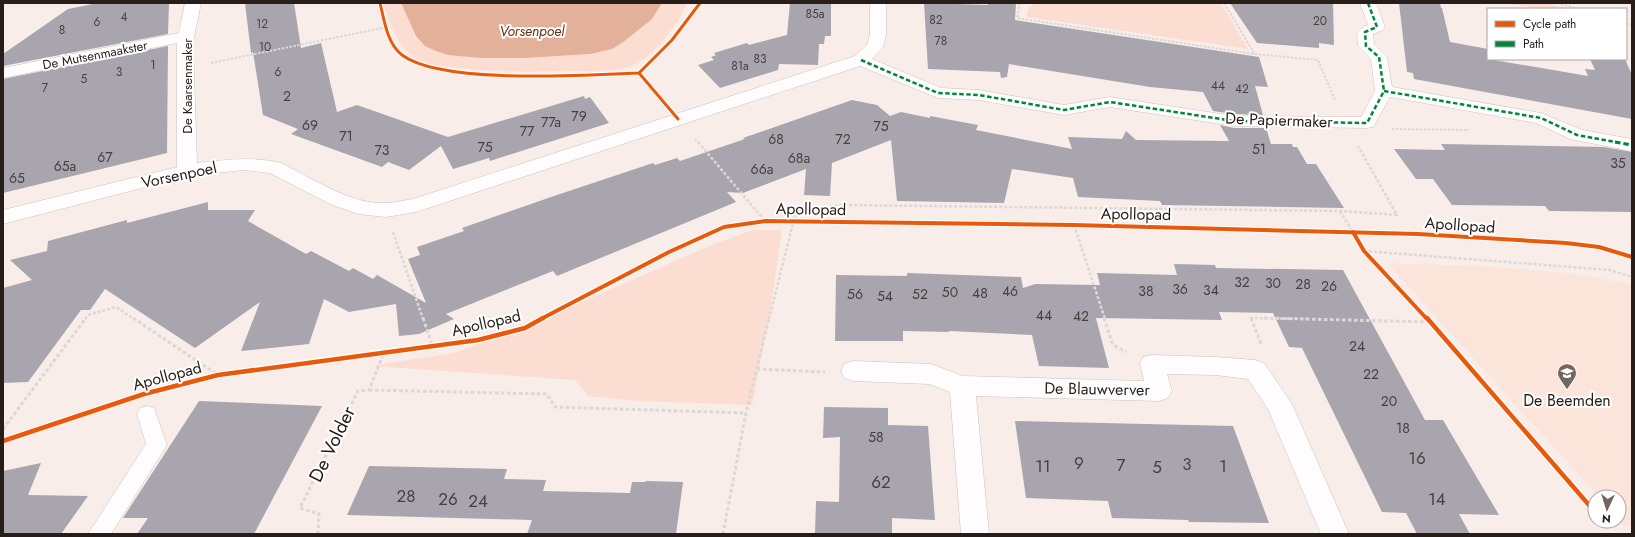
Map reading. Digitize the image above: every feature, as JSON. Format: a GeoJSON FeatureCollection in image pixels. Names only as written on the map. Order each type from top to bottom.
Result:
{"type":"FeatureCollection","features":[{"type":"Feature","properties":{"kind":"street","name":"De Kaarsenmaker"},"geometry":{"type":"LineString","coordinates":[[187,170],[185,42],[193,3]]}},
{"type":"Feature","properties":{"kind":"street","name":"Vorsenpoel"},"geometry":{"type":"LineString","coordinates":[[3,217],[187,170],[244,164],[274,167],[337,199],[358,207],[386,210],[416,205],[861,60],[875,47],[878,35],[878,3]]}},
{"type":"Feature","properties":{"kind":"street"},"geometry":{"type":"LineString","coordinates":[[1368,3],[1377,27],[1365,32],[1366,46],[1379,57],[1384,91],[1541,118],[1578,135],[1632,145]]}},
{"type":"Feature","properties":{"kind":"street","name":"De Mutsenmaakster"},"geometry":{"type":"LineString","coordinates":[[3,73],[186,36]]}},
{"type":"Feature","properties":{"kind":"street","name":"De Papiermaker"},"geometry":{"type":"LineString","coordinates":[[861,60],[938,93],[979,95],[1064,110],[1110,102],[1176,110],[1234,121],[1367,123],[1384,91]]}},
{"type":"Feature","properties":{"kind":"street","name":"De Blauwverver"},"geometry":{"type":"LineString","coordinates":[[853,371],[932,374],[962,386],[1159,391],[1152,364],[1216,366],[1255,370]]}},
{"type":"Feature","properties":{"kind":"street"},"geometry":{"type":"LineString","coordinates":[[1255,370],[1279,404],[1335,534]]}},
{"type":"Feature","properties":{"kind":"street"},"geometry":{"type":"LineString","coordinates":[[962,386],[975,534]]}},
{"type":"Feature","properties":{"kind":"lane"},"geometry":{"type":"LineString","coordinates":[[99,534],[157,445],[147,414]]}},
{"type":"Feature","properties":{"kind":"path"},"geometry":{"type":"LineString","coordinates":[[723,534],[746,413],[796,211],[844,205],[1340,211],[1397,215],[1344,122],[1318,60],[1254,54],[1017,18],[1020,3]]}},
{"type":"Feature","properties":{"kind":"path"},"geometry":{"type":"LineString","coordinates":[[1224,3],[1254,54]]}},
{"type":"Feature","properties":{"kind":"path"},"geometry":{"type":"LineString","coordinates":[[1557,3],[1574,8]]}},
{"type":"Feature","properties":{"kind":"path"},"geometry":{"type":"LineString","coordinates":[[386,21],[389,32]]}},
{"type":"Feature","properties":{"kind":"path"},"geometry":{"type":"LineString","coordinates":[[185,68],[387,26]]}},
{"type":"Feature","properties":{"kind":"path"},"geometry":{"type":"LineString","coordinates":[[678,119],[765,221]]}},
{"type":"Feature","properties":{"kind":"path"},"geometry":{"type":"LineString","coordinates":[[386,210],[433,347]]}},
{"type":"Feature","properties":{"kind":"path"},"geometry":{"type":"LineString","coordinates":[[1340,211],[1357,238]]}},
{"type":"Feature","properties":{"kind":"path"},"geometry":{"type":"LineString","coordinates":[[1074,225],[1113,345],[1152,364]]}},
{"type":"Feature","properties":{"kind":"path"},"geometry":{"type":"LineString","coordinates":[[1345,232],[1360,232]]}},
{"type":"Feature","properties":{"kind":"path"},"geometry":{"type":"LineString","coordinates":[[1360,245],[1369,257]]}},
{"type":"Feature","properties":{"kind":"path"},"geometry":{"type":"LineString","coordinates":[[1364,251],[1610,270],[1632,277]]}},
{"type":"Feature","properties":{"kind":"path"},"geometry":{"type":"LineString","coordinates":[[3,429],[88,315],[116,307],[218,375]]}},
{"type":"Feature","properties":{"kind":"path"},"geometry":{"type":"LineString","coordinates":[[1425,317],[1435,328]]}},
{"type":"Feature","properties":{"kind":"path"},"geometry":{"type":"LineString","coordinates":[[1255,370],[1268,362],[1251,318],[1430,322]]}},
{"type":"Feature","properties":{"kind":"path"},"geometry":{"type":"LineString","coordinates":[[384,352],[369,390],[547,394],[555,407],[746,413]]}},
{"type":"Feature","properties":{"kind":"path"},"geometry":{"type":"LineString","coordinates":[[376,353],[391,352]]}},
{"type":"Feature","properties":{"kind":"path"},"geometry":{"type":"LineString","coordinates":[[757,369],[838,372],[853,371]]}},
{"type":"Feature","properties":{"kind":"shaded area"},"geometry":{"type":"Polygon","coordinates":[[[383,3],[401,3],[416,36],[448,55],[480,58],[524,58],[652,19],[662,3],[687,3],[673,28],[666,37],[652,52],[634,65],[608,71],[507,71],[438,66],[414,57],[405,50],[397,38],[383,3]]]}},
{"type":"Feature","properties":{"kind":"shaded area"},"geometry":{"type":"Polygon","coordinates":[[[1038,3],[1221,3],[1248,49],[1027,17],[1029,8],[1038,3]]]}},
{"type":"Feature","properties":{"kind":"shaded area"},"geometry":{"type":"Polygon","coordinates":[[[1505,3],[1548,3],[1564,8],[1535,8],[1505,3]]]}},
{"type":"Feature","properties":{"kind":"shaded area"},"geometry":{"type":"Polygon","coordinates":[[[753,230],[782,230],[770,313],[752,405],[636,401],[588,396],[575,380],[371,366],[458,352],[483,342],[525,332],[568,308],[714,244],[753,230]]]}},
{"type":"Feature","properties":{"kind":"shaded area","name":"De Beemden"},"geometry":{"type":"Polygon","coordinates":[[[1387,263],[1484,266],[1567,273],[1632,284],[1632,526],[1627,526],[1627,489],[1592,489],[1387,263]]]}},
{"type":"Feature","properties":{"kind":"water","name":"Vorsenpoel"},"geometry":{"type":"Polygon","coordinates":[[[401,3],[662,3],[652,19],[612,49],[590,54],[524,58],[480,58],[448,55],[425,46],[416,36],[401,3]]]}},
{"type":"Feature","properties":{"kind":"building"},"geometry":{"type":"Polygon","coordinates":[[[98,3],[169,3],[168,34],[3,66],[3,54],[68,9],[98,3]]]}},
{"type":"Feature","properties":{"kind":"building"},"geometry":{"type":"Polygon","coordinates":[[[245,3],[294,3],[301,48],[321,43],[337,112],[357,105],[448,137],[584,96],[585,99],[590,97],[609,123],[490,161],[489,158],[453,169],[441,146],[409,170],[388,162],[382,167],[291,134],[298,129],[263,115],[253,52],[251,53],[245,3]]]}},
{"type":"Feature","properties":{"kind":"building"},"geometry":{"type":"Polygon","coordinates":[[[790,3],[831,3],[831,36],[825,36],[824,44],[819,44],[818,65],[779,64],[778,70],[720,88],[698,65],[714,60],[711,57],[716,55],[714,53],[747,43],[749,45],[787,35],[790,3]]]}},
{"type":"Feature","properties":{"kind":"building"},"geometry":{"type":"Polygon","coordinates":[[[924,3],[988,5],[988,3],[1016,3],[1015,20],[1259,57],[1268,87],[1255,86],[1263,115],[1234,114],[1213,111],[1203,92],[1150,87],[1009,64],[1007,77],[1001,78],[1000,72],[928,69],[924,3]]]}},
{"type":"Feature","properties":{"kind":"building"},"geometry":{"type":"Polygon","coordinates":[[[1230,3],[1333,3],[1334,45],[1319,43],[1319,48],[1257,43],[1230,3]]]}},
{"type":"Feature","properties":{"kind":"building"},"geometry":{"type":"Polygon","coordinates":[[[1399,3],[1440,3],[1450,42],[1487,49],[1487,60],[1588,76],[1585,69],[1595,70],[1590,60],[1625,60],[1632,75],[1632,119],[1414,79],[1413,73],[1407,72],[1399,3]]]}},
{"type":"Feature","properties":{"kind":"building"},"geometry":{"type":"Polygon","coordinates":[[[168,46],[167,153],[3,193],[3,79],[168,46]]]}},
{"type":"Feature","properties":{"kind":"building"},"geometry":{"type":"Polygon","coordinates":[[[852,100],[877,105],[890,116],[901,112],[930,118],[930,116],[978,125],[976,130],[1072,149],[1068,137],[1122,139],[1126,131],[1136,140],[1229,141],[1220,125],[1234,128],[1266,128],[1271,144],[1292,144],[1293,147],[1297,147],[1307,164],[1316,164],[1344,208],[1162,205],[1160,201],[1078,197],[1073,178],[1012,169],[1004,203],[897,201],[891,140],[832,163],[830,196],[804,195],[806,169],[743,193],[727,192],[736,202],[557,276],[553,271],[446,314],[454,319],[419,334],[399,336],[396,304],[349,312],[324,299],[309,344],[241,351],[260,302],[195,348],[105,289],[90,310],[81,310],[28,382],[3,383],[3,288],[32,280],[10,260],[47,251],[48,241],[127,220],[127,223],[208,202],[208,210],[255,210],[248,221],[306,254],[311,251],[349,271],[353,268],[373,279],[377,275],[426,303],[408,259],[420,255],[417,247],[464,231],[462,228],[554,196],[653,163],[655,165],[677,158],[680,161],[852,100]]]}},
{"type":"Feature","properties":{"kind":"building"},"geometry":{"type":"Polygon","coordinates":[[[1441,144],[1604,147],[1632,152],[1632,212],[1549,211],[1545,206],[1452,205],[1433,179],[1416,179],[1394,149],[1445,150],[1441,144]]]}},
{"type":"Feature","properties":{"kind":"building"},"geometry":{"type":"Polygon","coordinates":[[[1174,264],[1215,265],[1216,268],[1343,270],[1425,420],[1443,420],[1499,515],[1459,514],[1470,534],[1417,534],[1406,513],[1382,512],[1302,348],[1289,347],[1273,313],[1219,312],[1222,320],[1096,318],[1109,368],[1039,366],[1032,335],[949,331],[903,331],[903,341],[835,341],[836,275],[907,276],[907,273],[1021,277],[1023,288],[1035,284],[1100,285],[1097,273],[1177,275],[1174,264]]]}},
{"type":"Feature","properties":{"kind":"building"},"geometry":{"type":"Polygon","coordinates":[[[199,401],[322,406],[254,534],[137,534],[148,518],[123,518],[199,401]]]}},
{"type":"Feature","properties":{"kind":"building"},"geometry":{"type":"Polygon","coordinates":[[[824,407],[888,408],[888,425],[928,426],[935,520],[892,518],[892,534],[815,534],[816,501],[839,502],[840,437],[823,438],[824,407]]]}},
{"type":"Feature","properties":{"kind":"building"},"geometry":{"type":"Polygon","coordinates":[[[1015,421],[1233,426],[1269,523],[1189,522],[1188,520],[1112,518],[1108,501],[1026,498],[1015,421]]]}},
{"type":"Feature","properties":{"kind":"building"},"geometry":{"type":"Polygon","coordinates":[[[41,463],[28,495],[88,496],[61,534],[3,534],[3,471],[41,463]]]}},
{"type":"Feature","properties":{"kind":"building"},"geometry":{"type":"Polygon","coordinates":[[[369,466],[507,469],[504,479],[546,480],[543,491],[630,493],[632,482],[683,482],[676,534],[527,534],[532,520],[347,515],[369,466]]]}},
{"type":"Feature","properties":{"kind":"marked path"},"geometry":{"type":"LineString","coordinates":[[1368,3],[1377,27],[1365,32],[1366,46],[1379,57],[1384,91]]}},
{"type":"Feature","properties":{"kind":"marked path"},"geometry":{"type":"LineString","coordinates":[[861,60],[938,93],[979,95],[1064,110],[1110,102],[1234,121],[1367,123],[1384,91]]}},
{"type":"Feature","properties":{"kind":"marked path"},"geometry":{"type":"LineString","coordinates":[[1384,91],[1541,118],[1577,135],[1632,145]]}},
{"type":"Feature","properties":{"kind":"cycle path"},"geometry":{"type":"LineString","coordinates":[[380,3],[393,44],[402,55],[419,64],[446,70],[479,74],[552,76],[639,73],[672,40],[694,13],[700,3]]}},
{"type":"Feature","properties":{"kind":"cycle path"},"geometry":{"type":"LineString","coordinates":[[639,73],[678,119]]}},
{"type":"Feature","properties":{"kind":"cycle path","name":"Apollopad"},"geometry":{"type":"LineString","coordinates":[[3,441],[144,394],[218,375],[478,340],[525,328],[669,252],[724,227],[765,221],[1074,225],[1418,234],[1566,243],[1599,247],[1632,257]]}},
{"type":"Feature","properties":{"kind":"cycle path"},"geometry":{"type":"LineString","coordinates":[[1353,232],[1364,251],[1430,322],[1587,503]]}},
{"type":"Feature","properties":{"kind":"place","name":"De Beemden"},"geometry":{"type":"Point","coordinates":[1567,390]}}]}
